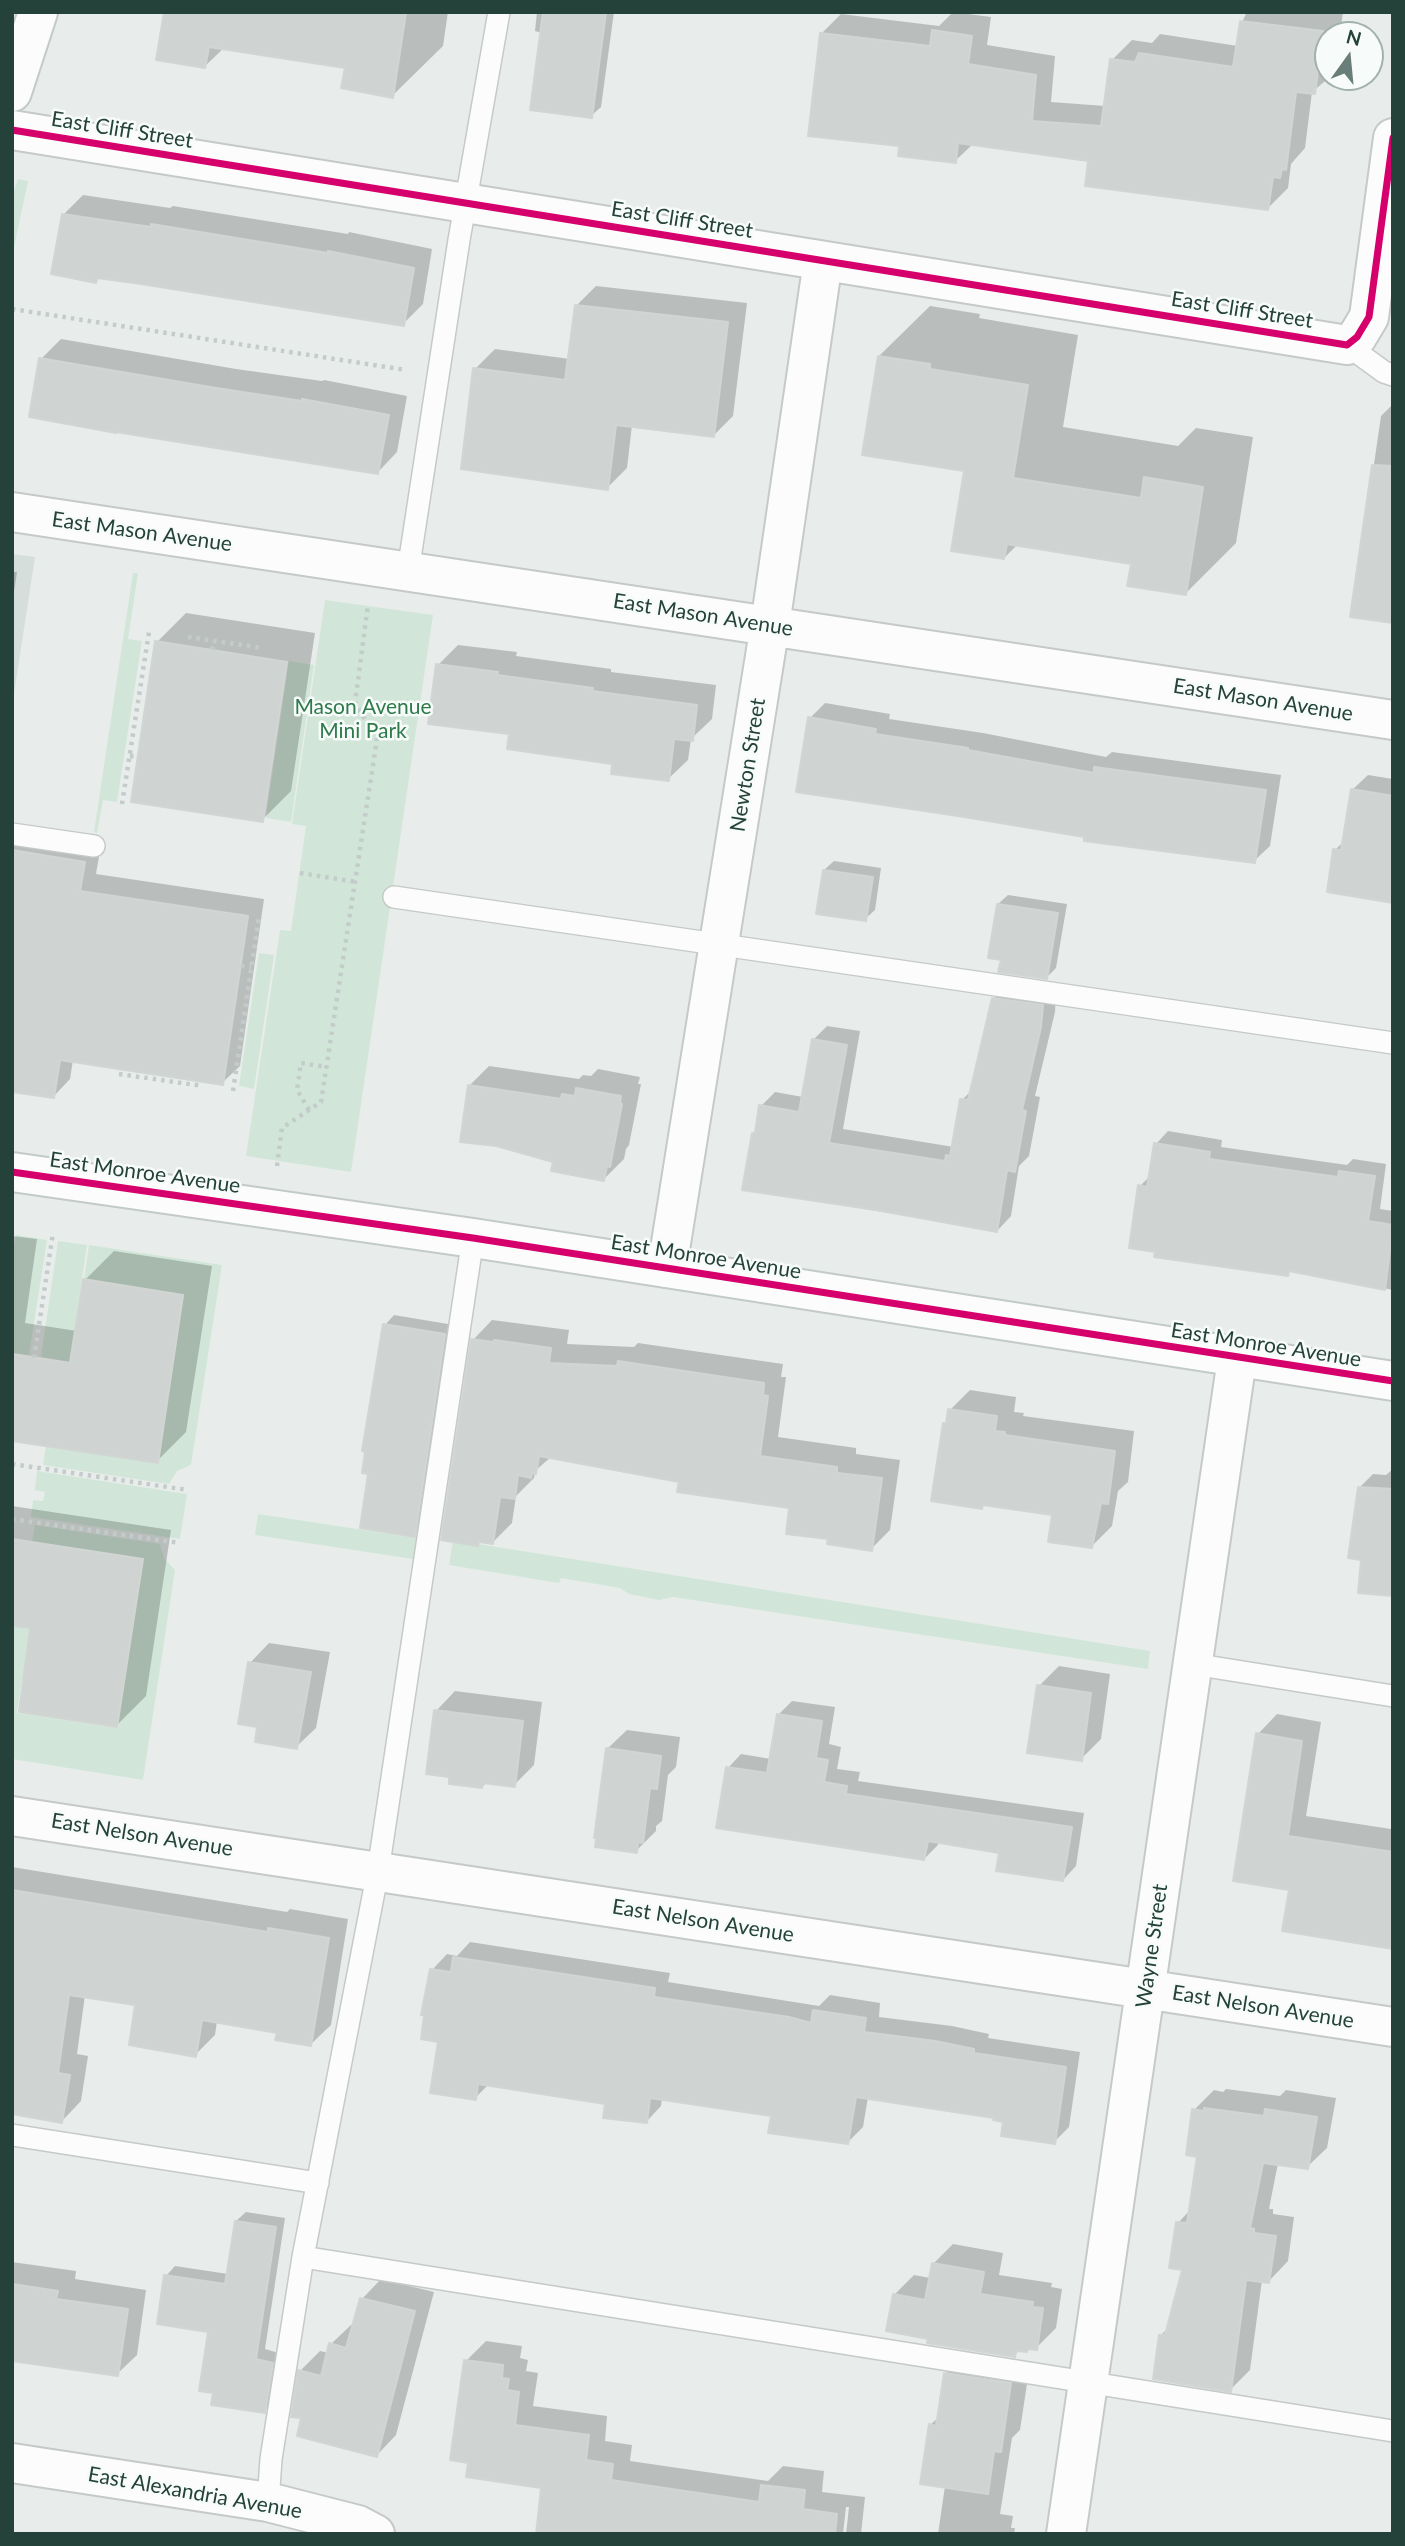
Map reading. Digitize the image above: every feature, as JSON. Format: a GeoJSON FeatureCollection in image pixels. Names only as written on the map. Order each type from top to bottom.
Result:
{"type":"FeatureCollection","features":[{"type":"Feature","properties":{"kind":"street"},"geometry":{"type":"LineString","coordinates":[[12,92],[38,12]]}},
{"type":"Feature","properties":{"kind":"street","name":"East Cliff Street"},"geometry":{"type":"LineString","coordinates":[[12,130],[1347,345]]}},
{"type":"Feature","properties":{"kind":"street"},"geometry":{"type":"LineString","coordinates":[[1347,345],[1357,337],[1369,317],[1393,138]]}},
{"type":"Feature","properties":{"kind":"street","name":"Newton Street"},"geometry":{"type":"LineString","coordinates":[[667,1268],[770,625],[823,261]]}},
{"type":"Feature","properties":{"kind":"street","name":"East Mason Avenue"},"geometry":{"type":"LineString","coordinates":[[12,512],[1393,720]]}},
{"type":"Feature","properties":{"kind":"street","name":"East Monroe Avenue"},"geometry":{"type":"LineString","coordinates":[[12,1172],[473,1238],[1237,1359],[1393,1381]]}},
{"type":"Feature","properties":{"kind":"street","name":"Wayne Street"},"geometry":{"type":"LineString","coordinates":[[1066,2534],[1237,1359]]}},
{"type":"Feature","properties":{"kind":"street","name":"East Nelson Avenue"},"geometry":{"type":"LineString","coordinates":[[12,1816],[1393,2027]]}},
{"type":"Feature","properties":{"kind":"street","name":"East Alexandria Avenue"},"geometry":{"type":"LineString","coordinates":[[12,2463],[266,2518],[358,2525],[375,2534]]}},
{"type":"Feature","properties":{"kind":"lane"},"geometry":{"type":"LineString","coordinates":[[408,571],[459,240],[499,12]]}},
{"type":"Feature","properties":{"kind":"lane"},"geometry":{"type":"LineString","coordinates":[[1347,345],[1384,372],[1393,375]]}},
{"type":"Feature","properties":{"kind":"lane"},"geometry":{"type":"LineString","coordinates":[[12,834],[94,846]]}},
{"type":"Feature","properties":{"kind":"lane"},"geometry":{"type":"LineString","coordinates":[[394,897],[1393,1043]]}},
{"type":"Feature","properties":{"kind":"lane"},"geometry":{"type":"LineString","coordinates":[[266,2518],[271,2459],[303,2258],[379,1871],[437,1550],[473,1238]]}},
{"type":"Feature","properties":{"kind":"lane"},"geometry":{"type":"LineString","coordinates":[[1193,1664],[1393,1696]]}},
{"type":"Feature","properties":{"kind":"lane"},"geometry":{"type":"LineString","coordinates":[[12,2135],[317,2183]]}},
{"type":"Feature","properties":{"kind":"lane"},"geometry":{"type":"LineString","coordinates":[[303,2258],[1393,2431]]}},
{"type":"Feature","properties":{"kind":"path"},"geometry":{"type":"LineString","coordinates":[[12,309],[438,375]]}},
{"type":"Feature","properties":{"kind":"path"},"geometry":{"type":"LineString","coordinates":[[277,1166],[282,1128],[321,1102],[327,1067],[377,739],[355,703],[369,597]]}},
{"type":"Feature","properties":{"kind":"path"},"geometry":{"type":"LineString","coordinates":[[122,804],[149,632]]}},
{"type":"Feature","properties":{"kind":"path"},"geometry":{"type":"LineString","coordinates":[[188,637],[263,648]]}},
{"type":"Feature","properties":{"kind":"path"},"geometry":{"type":"LineString","coordinates":[[212,650],[214,641]]}},
{"type":"Feature","properties":{"kind":"path"},"geometry":{"type":"LineString","coordinates":[[130,755],[138,757]]}},
{"type":"Feature","properties":{"kind":"path"},"geometry":{"type":"LineString","coordinates":[[299,873],[394,888],[394,897]]}},
{"type":"Feature","properties":{"kind":"path"},"geometry":{"type":"LineString","coordinates":[[233,1091],[258,916]]}},
{"type":"Feature","properties":{"kind":"path"},"geometry":{"type":"LineString","coordinates":[[241,965],[251,967]]}},
{"type":"Feature","properties":{"kind":"path"},"geometry":{"type":"LineString","coordinates":[[309,1110],[297,1090],[301,1063],[327,1067]]}},
{"type":"Feature","properties":{"kind":"path"},"geometry":{"type":"LineString","coordinates":[[118,1074],[202,1086]]}},
{"type":"Feature","properties":{"kind":"path"},"geometry":{"type":"LineString","coordinates":[[34,1358],[53,1233]]}},
{"type":"Feature","properties":{"kind":"path"},"geometry":{"type":"LineString","coordinates":[[12,1464],[188,1490]]}},
{"type":"Feature","properties":{"kind":"path"},"geometry":{"type":"LineString","coordinates":[[12,1518],[180,1543]]}},
{"type":"Feature","properties":{"kind":"shaded area"},"geometry":{"type":"Polygon","coordinates":[[[12,554],[35,557],[12,707],[12,554]]]}},
{"type":"Feature","properties":{"kind":"green space"},"geometry":{"type":"Polygon","coordinates":[[[18,179],[28,181],[12,257],[12,196],[18,179]]]}},
{"type":"Feature","properties":{"kind":"green space"},"geometry":{"type":"Polygon","coordinates":[[[133,573],[138,573],[128,639],[142,641],[117,802],[103,800],[97,833],[94,832],[133,573]]]}},
{"type":"Feature","properties":{"kind":"green space","name":"Mason Avenue Mini Park"},"geometry":{"type":"Polygon","coordinates":[[[325,600],[433,615],[351,1172],[246,1156],[280,930],[291,931],[306,826],[292,824],[325,600]]]}},
{"type":"Feature","properties":{"kind":"green space"},"geometry":{"type":"Polygon","coordinates":[[[289,661],[314,665],[291,822],[266,818],[289,661]]]}},
{"type":"Feature","properties":{"kind":"green space"},"geometry":{"type":"Polygon","coordinates":[[[259,953],[274,955],[254,1089],[239,1086],[259,953]]]}},
{"type":"Feature","properties":{"kind":"green space"},"geometry":{"type":"Polygon","coordinates":[[[16,1235],[47,1240],[29,1355],[12,1353],[12,1256],[16,1235]]]}},
{"type":"Feature","properties":{"kind":"green space"},"geometry":{"type":"Polygon","coordinates":[[[58,1241],[87,1245],[77,1311],[92,1314],[84,1364],[41,1357],[58,1241]]]}},
{"type":"Feature","properties":{"kind":"green space"},"geometry":{"type":"Polygon","coordinates":[[[89,1245],[222,1265],[191,1465],[177,1471],[169,1484],[43,1465],[46,1446],[158,1463],[184,1295],[84,1279],[89,1245]]]}},
{"type":"Feature","properties":{"kind":"green space"},"geometry":{"type":"Polygon","coordinates":[[[37,1471],[187,1494],[180,1539],[31,1517],[33,1500],[43,1501],[45,1492],[35,1490],[37,1471]]]}},
{"type":"Feature","properties":{"kind":"green space"},"geometry":{"type":"Polygon","coordinates":[[[258,1514],[417,1538],[413,1559],[255,1535],[258,1514]]]}},
{"type":"Feature","properties":{"kind":"green space"},"geometry":{"type":"Polygon","coordinates":[[[35,1525],[160,1544],[164,1558],[175,1570],[143,1780],[12,1759],[12,1626],[46,1632],[38,1683],[22,1680],[17,1713],[118,1728],[143,1559],[32,1542],[35,1525]]]}},
{"type":"Feature","properties":{"kind":"green space"},"geometry":{"type":"Polygon","coordinates":[[[453,1540],[1150,1651],[1148,1669],[673,1597],[659,1600],[629,1594],[620,1588],[561,1578],[559,1583],[449,1565],[453,1540]]]}},
{"type":"Feature","properties":{"kind":"building"},"geometry":{"type":"Polygon","coordinates":[[[164,12],[406,12],[393,98],[341,88],[345,68],[209,47],[205,68],[156,60],[164,12]]]}},
{"type":"Feature","properties":{"kind":"building"},"geometry":{"type":"Polygon","coordinates":[[[543,12],[606,12],[592,118],[530,110],[543,12]]]}},
{"type":"Feature","properties":{"kind":"building"},"geometry":{"type":"Polygon","coordinates":[[[1240,21],[1314,30],[1315,94],[1296,92],[1286,170],[1282,169],[1280,178],[1273,177],[1268,210],[1085,186],[1088,161],[958,143],[956,163],[898,156],[899,146],[808,136],[820,33],[930,46],[932,30],[972,36],[968,64],[1036,75],[1032,121],[1101,126],[1110,59],[1135,62],[1139,53],[1233,67],[1240,21]]]}},
{"type":"Feature","properties":{"kind":"building"},"geometry":{"type":"Polygon","coordinates":[[[62,214],[151,227],[151,224],[328,251],[414,268],[404,326],[141,284],[97,278],[96,283],[51,274],[62,214]]]}},
{"type":"Feature","properties":{"kind":"building"},"geometry":{"type":"Polygon","coordinates":[[[575,305],[728,322],[714,437],[616,425],[608,490],[461,469],[473,368],[565,380],[575,305]]]}},
{"type":"Feature","properties":{"kind":"building"},"geometry":{"type":"Polygon","coordinates":[[[878,356],[930,364],[930,369],[1028,385],[1013,478],[1141,498],[1144,477],[1203,487],[1186,595],[1127,586],[1131,564],[1007,544],[1004,559],[951,551],[964,471],[862,455],[878,356]]]}},
{"type":"Feature","properties":{"kind":"building"},"geometry":{"type":"Polygon","coordinates":[[[39,358],[389,415],[378,474],[29,417],[39,358]]]}},
{"type":"Feature","properties":{"kind":"building"},"geometry":{"type":"Polygon","coordinates":[[[1372,465],[1393,466],[1393,623],[1350,617],[1372,465]]]}},
{"type":"Feature","properties":{"kind":"building"},"geometry":{"type":"Polygon","coordinates":[[[155,641],[287,662],[263,822],[131,802],[155,641]]]}},
{"type":"Feature","properties":{"kind":"building"},"geometry":{"type":"Polygon","coordinates":[[[436,664],[593,688],[592,691],[697,705],[693,741],[674,739],[669,781],[611,774],[612,764],[507,749],[509,734],[428,724],[436,664]]]}},
{"type":"Feature","properties":{"kind":"building"},"geometry":{"type":"Polygon","coordinates":[[[808,717],[876,729],[875,734],[968,748],[1094,773],[1094,767],[1266,790],[1255,863],[1084,841],[1084,837],[796,792],[808,717]]]}},
{"type":"Feature","properties":{"kind":"building"},"geometry":{"type":"Polygon","coordinates":[[[1351,789],[1393,796],[1393,903],[1327,892],[1333,849],[1341,850],[1351,789]]]}},
{"type":"Feature","properties":{"kind":"building"},"geometry":{"type":"Polygon","coordinates":[[[12,850],[85,862],[80,891],[248,916],[223,1085],[60,1060],[54,1098],[12,1092],[12,850]]]}},
{"type":"Feature","properties":{"kind":"building"},"geometry":{"type":"Polygon","coordinates":[[[823,870],[873,877],[866,921],[816,914],[823,870]]]}},
{"type":"Feature","properties":{"kind":"building"},"geometry":{"type":"Polygon","coordinates":[[[997,904],[1058,913],[1047,979],[998,972],[1001,960],[988,958],[997,904]]]}},
{"type":"Feature","properties":{"kind":"building"},"geometry":{"type":"Polygon","coordinates":[[[992,998],[1043,1005],[1041,1027],[1022,1110],[1026,1111],[1015,1172],[1007,1170],[997,1232],[742,1190],[759,1105],[799,1112],[812,1039],[847,1045],[829,1143],[945,1161],[946,1155],[950,1156],[960,1099],[968,1100],[992,998]]]}},
{"type":"Feature","properties":{"kind":"building"},"geometry":{"type":"Polygon","coordinates":[[[468,1085],[561,1099],[562,1094],[575,1096],[576,1088],[621,1096],[622,1104],[610,1167],[607,1166],[604,1181],[551,1171],[553,1162],[496,1146],[460,1142],[468,1085]]]}},
{"type":"Feature","properties":{"kind":"building"},"geometry":{"type":"Polygon","coordinates":[[[1154,1143],[1210,1152],[1209,1159],[1338,1177],[1339,1171],[1375,1176],[1368,1221],[1393,1225],[1385,1290],[1289,1271],[1288,1276],[1154,1257],[1155,1252],[1129,1248],[1138,1185],[1147,1187],[1154,1143]]]}},
{"type":"Feature","properties":{"kind":"building"},"geometry":{"type":"Polygon","coordinates":[[[83,1279],[183,1295],[158,1463],[12,1441],[12,1354],[70,1363],[83,1279]]]}},
{"type":"Feature","properties":{"kind":"building"},"geometry":{"type":"Polygon","coordinates":[[[383,1324],[445,1334],[415,1537],[360,1528],[368,1474],[362,1473],[365,1452],[362,1451],[383,1324]]]}},
{"type":"Feature","properties":{"kind":"building"},"geometry":{"type":"Polygon","coordinates":[[[471,1339],[551,1348],[549,1363],[617,1366],[618,1361],[764,1383],[763,1395],[768,1396],[760,1456],[837,1467],[837,1473],[882,1478],[872,1551],[827,1544],[828,1539],[786,1534],[789,1508],[677,1492],[679,1482],[539,1456],[536,1474],[532,1473],[531,1478],[518,1475],[515,1499],[500,1497],[493,1544],[479,1542],[478,1546],[441,1540],[471,1339]]]}},
{"type":"Feature","properties":{"kind":"building"},"geometry":{"type":"Polygon","coordinates":[[[948,1409],[997,1416],[995,1431],[1005,1432],[1005,1435],[1115,1451],[1108,1504],[1101,1503],[1092,1548],[1048,1542],[1052,1515],[931,1501],[943,1423],[946,1424],[948,1409]]]}},
{"type":"Feature","properties":{"kind":"building"},"geometry":{"type":"Polygon","coordinates":[[[1358,1487],[1393,1489],[1393,1596],[1358,1593],[1361,1560],[1348,1558],[1358,1487]]]}},
{"type":"Feature","properties":{"kind":"building"},"geometry":{"type":"Polygon","coordinates":[[[12,1539],[143,1559],[117,1727],[19,1712],[30,1628],[12,1626],[12,1539]]]}},
{"type":"Feature","properties":{"kind":"building"},"geometry":{"type":"Polygon","coordinates":[[[248,1662],[311,1672],[297,1749],[255,1742],[257,1727],[238,1724],[248,1662]]]}},
{"type":"Feature","properties":{"kind":"building"},"geometry":{"type":"Polygon","coordinates":[[[1037,1685],[1091,1693],[1082,1761],[1027,1753],[1037,1685]]]}},
{"type":"Feature","properties":{"kind":"building"},"geometry":{"type":"Polygon","coordinates":[[[434,1710],[523,1721],[515,1787],[483,1783],[482,1788],[449,1784],[449,1777],[426,1774],[434,1710]]]}},
{"type":"Feature","properties":{"kind":"building"},"geometry":{"type":"Polygon","coordinates":[[[777,1714],[822,1721],[816,1758],[828,1760],[824,1782],[847,1786],[846,1794],[1072,1827],[1063,1881],[996,1871],[999,1853],[928,1841],[924,1860],[716,1828],[726,1767],[767,1773],[777,1714]]]}},
{"type":"Feature","properties":{"kind":"building"},"geometry":{"type":"Polygon","coordinates":[[[1256,1733],[1302,1741],[1288,1836],[1393,1852],[1393,1949],[1282,1931],[1289,1890],[1233,1881],[1256,1733]]]}},
{"type":"Feature","properties":{"kind":"building"},"geometry":{"type":"Polygon","coordinates":[[[606,1748],[661,1756],[657,1789],[650,1788],[643,1843],[638,1842],[637,1853],[595,1847],[606,1748]]]}},
{"type":"Feature","properties":{"kind":"building"},"geometry":{"type":"Polygon","coordinates":[[[12,1890],[268,1932],[268,1928],[329,1938],[311,2046],[275,2040],[277,2033],[202,2020],[196,2057],[129,2045],[135,2005],[69,1995],[58,2073],[70,2075],[62,2123],[12,2114],[12,1890]]]}},
{"type":"Feature","properties":{"kind":"building"},"geometry":{"type":"Polygon","coordinates":[[[453,1957],[655,1988],[654,1997],[789,2017],[811,2023],[813,2010],[866,2018],[864,2032],[935,2041],[974,2049],[974,2053],[1066,2067],[1055,2144],[1001,2136],[1003,2122],[993,2120],[994,2118],[856,2097],[848,2144],[768,2133],[771,2116],[650,2098],[647,2123],[603,2118],[605,2104],[478,2084],[476,2100],[430,2093],[438,2042],[421,2039],[424,2015],[421,2015],[430,1969],[451,1972],[453,1957]]]}},
{"type":"Feature","properties":{"kind":"building"},"geometry":{"type":"Polygon","coordinates":[[[1204,2108],[1264,2116],[1265,2109],[1317,2117],[1308,2169],[1263,2163],[1250,2228],[1254,2229],[1254,2233],[1276,2236],[1269,2283],[1246,2280],[1231,2392],[1153,2379],[1159,2335],[1165,2335],[1182,2270],[1169,2268],[1176,2222],[1187,2223],[1197,2157],[1186,2155],[1192,2109],[1204,2111],[1204,2108]]]}},
{"type":"Feature","properties":{"kind":"building"},"geometry":{"type":"Polygon","coordinates":[[[235,2221],[276,2227],[256,2359],[273,2363],[265,2413],[211,2405],[213,2393],[199,2391],[208,2332],[157,2324],[164,2275],[225,2284],[235,2221]]]}},
{"type":"Feature","properties":{"kind":"building"},"geometry":{"type":"Polygon","coordinates":[[[932,2263],[984,2272],[980,2294],[1033,2302],[1032,2307],[1043,2308],[1037,2350],[1016,2351],[1015,2357],[927,2343],[928,2339],[886,2331],[893,2294],[925,2300],[932,2263]]]}},
{"type":"Feature","properties":{"kind":"building"},"geometry":{"type":"Polygon","coordinates":[[[12,2284],[58,2291],[56,2299],[128,2309],[118,2376],[12,2361],[12,2284]]]}},
{"type":"Feature","properties":{"kind":"building"},"geometry":{"type":"Polygon","coordinates":[[[360,2298],[415,2311],[377,2457],[297,2436],[301,2418],[291,2417],[298,2370],[321,2376],[329,2343],[346,2348],[360,2298]]]}},
{"type":"Feature","properties":{"kind":"building"},"geometry":{"type":"Polygon","coordinates":[[[464,2360],[503,2365],[502,2378],[509,2379],[507,2390],[519,2392],[515,2425],[589,2435],[586,2460],[613,2464],[611,2480],[759,2502],[761,2485],[805,2490],[803,2509],[837,2514],[835,2534],[536,2534],[541,2488],[466,2477],[468,2463],[450,2460],[464,2360]]]}},
{"type":"Feature","properties":{"kind":"building"},"geometry":{"type":"Polygon","coordinates":[[[944,2373],[1011,2383],[1001,2452],[994,2451],[988,2494],[920,2484],[929,2424],[936,2426],[944,2373]]]}},
{"type":"Feature","properties":{"kind":"cycle path"},"geometry":{"type":"LineString","coordinates":[[12,130],[1347,345],[1357,337],[1369,317],[1393,138]]}},
{"type":"Feature","properties":{"kind":"cycle path"},"geometry":{"type":"LineString","coordinates":[[12,1172],[473,1238],[1393,1381]]}}]}
